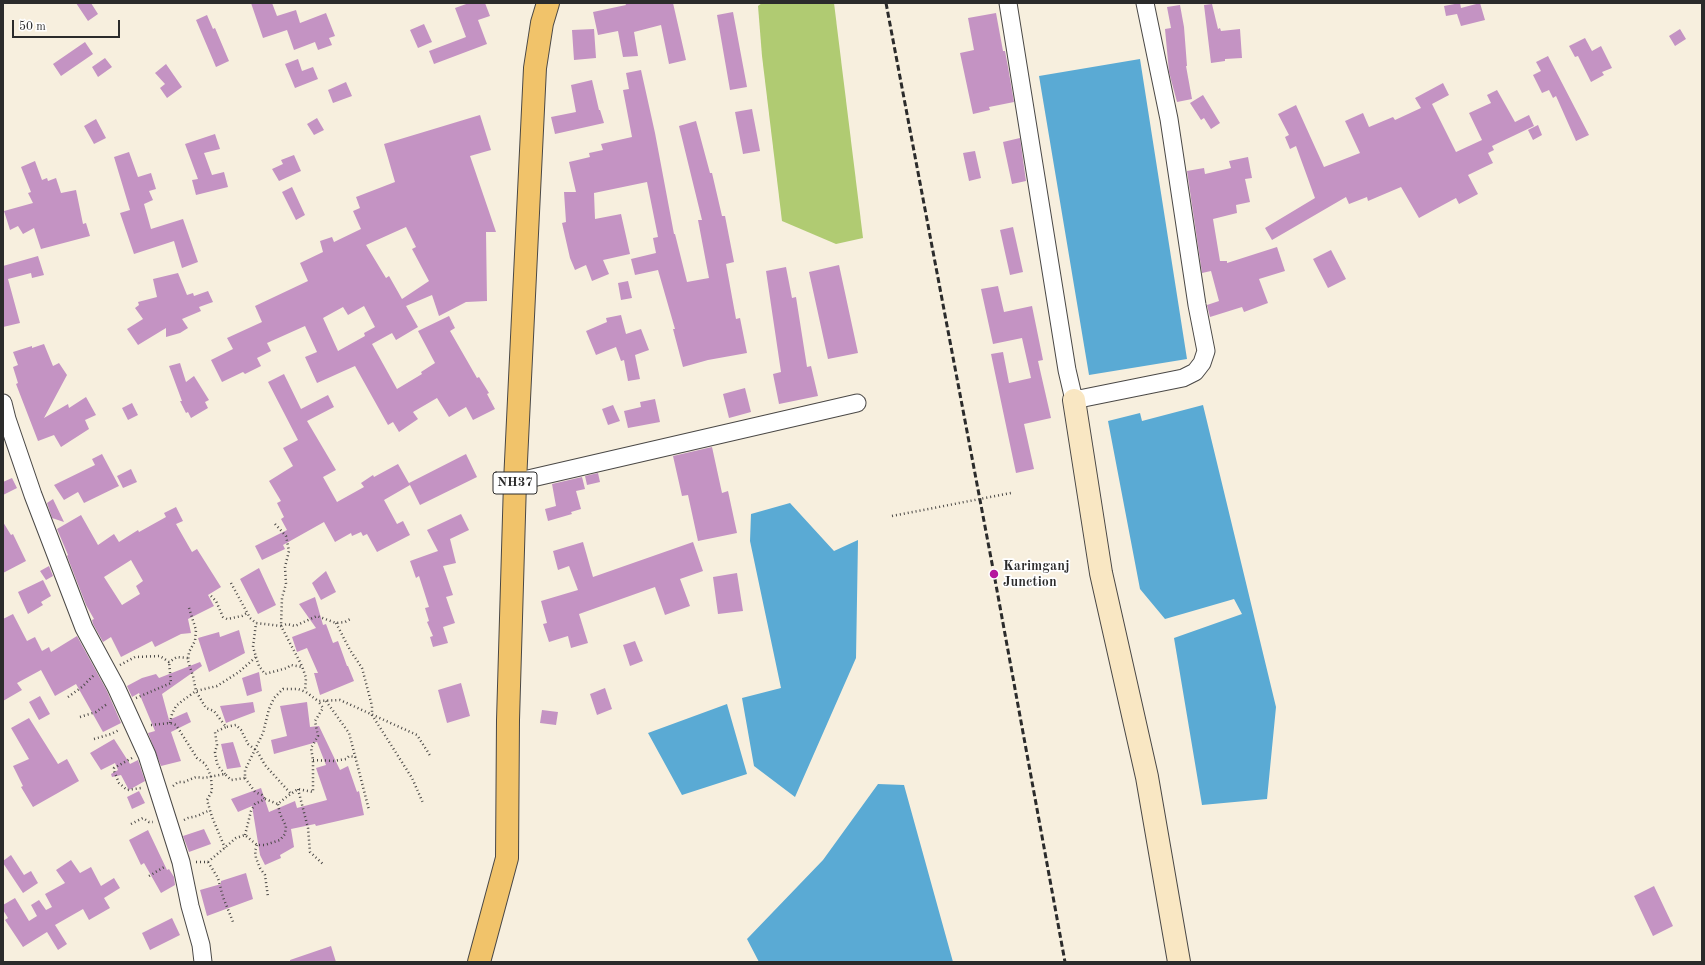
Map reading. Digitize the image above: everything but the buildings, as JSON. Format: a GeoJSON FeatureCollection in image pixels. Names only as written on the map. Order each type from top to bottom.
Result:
{"type":"FeatureCollection","features":[{"type":"Feature","properties":{"kind":"highway","name":"NH37"},"geometry":{"type":"LineString","coordinates":[[479,962],[507,858],[508,720],[515,482],[535,68],[542,23],[548,3]]}},
{"type":"Feature","properties":{"kind":"street"},"geometry":{"type":"LineString","coordinates":[[1008,3],[1067,370],[1074,400],[1102,573],[1147,777],[1179,962]]}},
{"type":"Feature","properties":{"kind":"street"},"geometry":{"type":"LineString","coordinates":[[1074,400],[1183,378],[1195,372],[1202,363],[1206,351],[1197,305],[1169,119],[1145,3]]}},
{"type":"Feature","properties":{"kind":"street"},"geometry":{"type":"LineString","coordinates":[[3,403],[33,495],[84,628],[123,703],[144,749],[182,864],[190,906],[201,945],[203,962]]}},
{"type":"Feature","properties":{"kind":"street"},"geometry":{"type":"LineString","coordinates":[[515,482],[857,403]]}},
{"type":"Feature","properties":{"kind":"path"},"geometry":{"type":"LineString","coordinates":[[892,516],[1011,493]]}},
{"type":"Feature","properties":{"kind":"path"},"geometry":{"type":"LineString","coordinates":[[276,524],[286,536],[289,551],[285,566],[286,584],[282,598],[281,626],[302,667],[306,678],[305,691]]}},
{"type":"Feature","properties":{"kind":"path"},"geometry":{"type":"LineString","coordinates":[[231,583],[250,618],[256,623],[281,626],[287,624],[295,626],[317,616],[336,624],[345,622],[352,618]]}},
{"type":"Feature","properties":{"kind":"path"},"geometry":{"type":"LineString","coordinates":[[211,596],[216,601],[223,617],[227,619],[242,616],[247,613]]}},
{"type":"Feature","properties":{"kind":"path"},"geometry":{"type":"LineString","coordinates":[[189,608],[196,630],[195,641],[188,658],[196,691],[206,708],[214,711],[226,727]]}},
{"type":"Feature","properties":{"kind":"path"},"geometry":{"type":"LineString","coordinates":[[256,623],[253,633],[253,647],[259,666],[265,674],[287,668],[292,665],[302,667]]}},
{"type":"Feature","properties":{"kind":"path"},"geometry":{"type":"LineString","coordinates":[[336,624],[362,668],[372,706],[372,715],[412,778],[423,803]]}},
{"type":"Feature","properties":{"kind":"path"},"geometry":{"type":"LineString","coordinates":[[68,697],[82,687],[95,674],[107,671],[135,657],[160,656],[169,662]]}},
{"type":"Feature","properties":{"kind":"path"},"geometry":{"type":"LineString","coordinates":[[169,662],[177,657],[188,658]]}},
{"type":"Feature","properties":{"kind":"path"},"geometry":{"type":"LineString","coordinates":[[170,723],[176,706],[196,691],[217,686],[239,672],[256,657]]}},
{"type":"Feature","properties":{"kind":"path"},"geometry":{"type":"LineString","coordinates":[[80,717],[96,712],[116,699],[123,703],[131,701],[171,683],[169,662]]}},
{"type":"Feature","properties":{"kind":"path"},"geometry":{"type":"LineString","coordinates":[[265,800],[262,795],[254,792],[245,778],[245,770],[252,758],[254,749],[263,734],[269,709],[274,698],[283,689],[305,691],[318,701],[323,708],[316,721],[318,736],[312,748],[313,792],[298,789],[278,804]]}},
{"type":"Feature","properties":{"kind":"path"},"geometry":{"type":"LineString","coordinates":[[318,701],[340,700],[417,735],[432,757]]}},
{"type":"Feature","properties":{"kind":"path"},"geometry":{"type":"LineString","coordinates":[[326,701],[349,733],[369,810]]}},
{"type":"Feature","properties":{"kind":"path"},"geometry":{"type":"LineString","coordinates":[[94,739],[111,734],[132,723],[154,726],[170,723],[177,727],[198,758],[204,763],[211,777],[212,790],[207,800],[224,848]]}},
{"type":"Feature","properties":{"kind":"path"},"geometry":{"type":"LineString","coordinates":[[245,778],[231,780],[218,766],[215,752],[217,745],[215,732],[226,727],[236,725],[241,730],[248,744],[254,749],[265,765],[290,794]]}},
{"type":"Feature","properties":{"kind":"path"},"geometry":{"type":"LineString","coordinates":[[144,749],[126,762],[114,768],[119,783],[127,790],[139,787],[159,791],[168,790],[178,782],[184,782],[196,777],[211,777],[225,774]]}},
{"type":"Feature","properties":{"kind":"path"},"geometry":{"type":"LineString","coordinates":[[313,760],[334,761],[346,759],[349,756],[356,757]]}},
{"type":"Feature","properties":{"kind":"path"},"geometry":{"type":"LineString","coordinates":[[298,789],[308,828],[310,852],[324,865]]}},
{"type":"Feature","properties":{"kind":"path"},"geometry":{"type":"LineString","coordinates":[[245,835],[251,811],[255,804],[265,800],[278,804]]}},
{"type":"Feature","properties":{"kind":"path"},"geometry":{"type":"LineString","coordinates":[[245,835],[257,846],[280,840],[285,834],[286,826],[280,814],[278,804]]}},
{"type":"Feature","properties":{"kind":"path"},"geometry":{"type":"LineString","coordinates":[[131,824],[140,818],[143,818],[149,822],[167,819],[183,820],[198,816],[210,810]]}},
{"type":"Feature","properties":{"kind":"path"},"geometry":{"type":"LineString","coordinates":[[182,864],[208,862],[236,838],[245,835]]}},
{"type":"Feature","properties":{"kind":"path"},"geometry":{"type":"LineString","coordinates":[[257,846],[256,858],[265,875],[268,897]]}},
{"type":"Feature","properties":{"kind":"path"},"geometry":{"type":"LineString","coordinates":[[208,862],[218,878],[223,897],[233,922]]}},
{"type":"Feature","properties":{"kind":"green space"},"geometry":{"type":"Polygon","coordinates":[[[762,3],[834,3],[863,238],[836,244],[782,221],[762,56],[758,6],[762,3]]]}},
{"type":"Feature","properties":{"kind":"water"},"geometry":{"type":"Polygon","coordinates":[[[1140,59],[1187,359],[1089,375],[1039,76],[1140,59]]]}},
{"type":"Feature","properties":{"kind":"water"},"geometry":{"type":"Polygon","coordinates":[[[1203,405],[1276,707],[1267,799],[1202,805],[1174,638],[1242,614],[1234,599],[1165,619],[1140,589],[1108,421],[1140,413],[1142,421],[1203,405]]]}},
{"type":"Feature","properties":{"kind":"water"},"geometry":{"type":"Polygon","coordinates":[[[790,503],[834,551],[858,540],[856,658],[795,797],[754,766],[742,698],[781,688],[750,541],[751,514],[790,503]]]}},
{"type":"Feature","properties":{"kind":"water"},"geometry":{"type":"Polygon","coordinates":[[[727,704],[747,774],[682,795],[648,733],[727,704]]]}},
{"type":"Feature","properties":{"kind":"water"},"geometry":{"type":"Polygon","coordinates":[[[878,784],[904,785],[953,962],[759,962],[747,939],[823,860],[878,784]]]}},
{"type":"Feature","properties":{"kind":"railway"},"geometry":{"type":"LineString","coordinates":[[886,3],[994,574],[1065,962]]}},
{"type":"Feature","properties":{"kind":"place","name":"Karimganj Junction"},"geometry":{"type":"Point","coordinates":[994,574]}}]}
